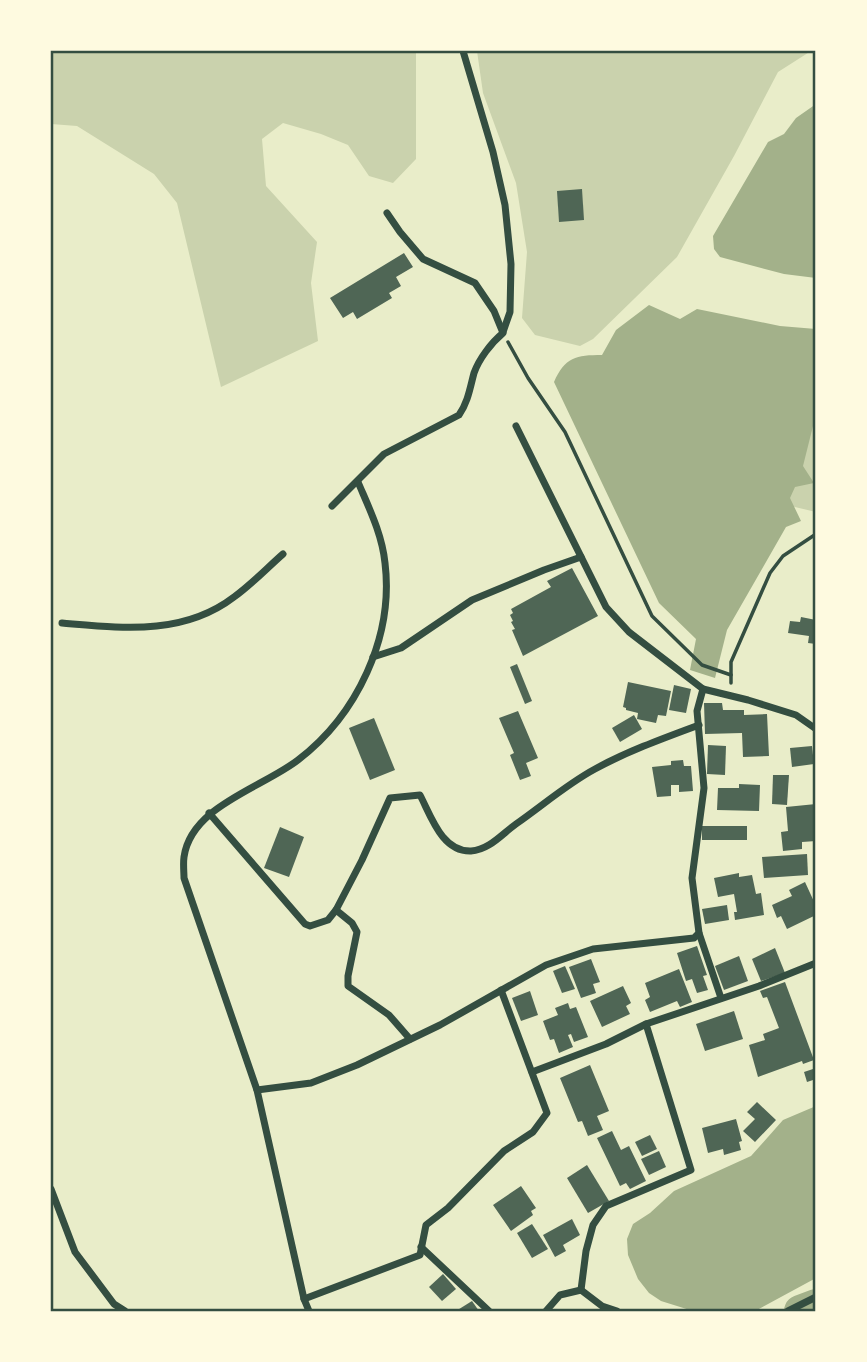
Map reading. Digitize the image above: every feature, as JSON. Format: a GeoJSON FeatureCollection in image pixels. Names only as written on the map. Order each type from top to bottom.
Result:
{"type":"FeatureCollection","features":[{"type":"Feature","properties":{"kind":"street"},"geometry":{"type":"LineString","coordinates":[[332,506],[384,454],[458,415],[466,404],[475,370],[493,341],[503,333],[510,312],[511,264],[505,205],[493,152],[463,51]]}},
{"type":"Feature","properties":{"kind":"street"},"geometry":{"type":"LineString","coordinates":[[387,213],[423,259],[475,283],[494,312],[503,333]]}},
{"type":"Feature","properties":{"kind":"street"},"geometry":{"type":"LineString","coordinates":[[516,426],[606,607],[629,632],[703,689],[796,715],[816,729]]}},
{"type":"Feature","properties":{"kind":"street"},"geometry":{"type":"LineString","coordinates":[[309,1311],[304,1299],[257,1090],[184,878],[184,856],[193,831],[209,813],[268,780],[320,742],[342,717],[373,657],[387,593],[385,562],[378,530],[358,482]]}},
{"type":"Feature","properties":{"kind":"street"},"geometry":{"type":"LineString","coordinates":[[62,623],[152,628],[180,624],[233,599],[283,554]]}},
{"type":"Feature","properties":{"kind":"street"},"geometry":{"type":"LineString","coordinates":[[373,657],[401,648],[472,600],[582,557]]}},
{"type":"Feature","properties":{"kind":"street"},"geometry":{"type":"LineString","coordinates":[[703,689],[697,711],[704,788],[692,878],[699,933],[721,998]]}},
{"type":"Feature","properties":{"kind":"street"},"geometry":{"type":"LineString","coordinates":[[209,813],[305,924],[310,926],[328,920],[335,910],[362,860],[390,798],[420,795],[439,832],[450,844],[470,851],[487,847],[504,832],[594,769],[661,738],[699,725]]}},
{"type":"Feature","properties":{"kind":"street"},"geometry":{"type":"LineString","coordinates":[[335,910],[352,923],[357,932],[348,986],[389,1015],[410,1039]]}},
{"type":"Feature","properties":{"kind":"street"},"geometry":{"type":"LineString","coordinates":[[257,1090],[311,1083],[357,1065],[546,965],[593,949],[694,938],[699,933]]}},
{"type":"Feature","properties":{"kind":"street"},"geometry":{"type":"LineString","coordinates":[[532,1072],[606,1044],[646,1024],[759,986],[816,963]]}},
{"type":"Feature","properties":{"kind":"street"},"geometry":{"type":"LineString","coordinates":[[304,1299],[420,1255],[426,1225],[448,1208],[504,1151],[533,1132],[547,1113],[501,990]]}},
{"type":"Feature","properties":{"kind":"street"},"geometry":{"type":"LineString","coordinates":[[580,1290],[593,1225],[606,1206],[691,1170],[646,1024]]}},
{"type":"Feature","properties":{"kind":"street"},"geometry":{"type":"LineString","coordinates":[[51,1189],[75,1252],[114,1304],[125,1311]]}},
{"type":"Feature","properties":{"kind":"street"},"geometry":{"type":"LineString","coordinates":[[421,1247],[489,1311]]}},
{"type":"Feature","properties":{"kind":"street"},"geometry":{"type":"LineString","coordinates":[[545,1311],[560,1295],[580,1290]]}},
{"type":"Feature","properties":{"kind":"street"},"geometry":{"type":"LineString","coordinates":[[580,1290],[602,1306],[617,1311]]}},
{"type":"Feature","properties":{"kind":"street"},"geometry":{"type":"LineString","coordinates":[[788,1311],[816,1297]]}},
{"type":"Feature","properties":{"kind":"path"},"geometry":{"type":"LineString","coordinates":[[503,333],[528,378],[565,432],[652,616],[702,665],[731,676]]}},
{"type":"Feature","properties":{"kind":"path"},"geometry":{"type":"LineString","coordinates":[[731,696],[731,662],[770,573],[783,556],[816,534]]}},
{"type":"Feature","properties":{"kind":"shaded area"},"geometry":{"type":"Polygon","coordinates":[[[51,51],[416,51],[416,159],[393,183],[369,176],[348,145],[321,134],[283,123],[262,139],[266,186],[317,242],[311,283],[318,341],[221,387],[177,203],[154,174],[77,126],[51,124],[51,51]]]}},
{"type":"Feature","properties":{"kind":"shaded area"},"geometry":{"type":"Polygon","coordinates":[[[477,51],[811,51],[778,72],[677,257],[593,339],[580,346],[535,335],[522,318],[527,252],[516,183],[483,93],[477,51]]]}},
{"type":"Feature","properties":{"kind":"shaded area"},"geometry":{"type":"Polygon","coordinates":[[[816,104],[816,278],[784,274],[720,257],[714,249],[713,236],[768,142],[784,134],[796,118],[816,104]]]}},
{"type":"Feature","properties":{"kind":"shaded area"},"geometry":{"type":"Polygon","coordinates":[[[649,305],[680,319],[697,309],[780,326],[816,329],[816,424],[813,426],[803,466],[814,483],[795,487],[790,498],[801,521],[786,527],[727,630],[715,678],[690,670],[696,639],[659,603],[554,382],[562,367],[572,359],[602,355],[616,330],[649,305]]]}},
{"type":"Feature","properties":{"kind":"shaded area"},"geometry":{"type":"Polygon","coordinates":[[[816,404],[816,512],[778,503],[816,404]]]}},
{"type":"Feature","properties":{"kind":"shaded area"},"geometry":{"type":"Polygon","coordinates":[[[816,1106],[816,1278],[755,1311],[693,1311],[661,1301],[649,1293],[638,1279],[628,1255],[627,1239],[633,1224],[674,1191],[751,1156],[783,1120],[816,1106]]]}},
{"type":"Feature","properties":{"kind":"building"},"geometry":{"type":"Polygon","coordinates":[[[582,189],[584,220],[559,222],[557,191],[582,189]]]}},
{"type":"Feature","properties":{"kind":"building"},"geometry":{"type":"Polygon","coordinates":[[[404,253],[413,267],[396,277],[401,286],[389,293],[392,298],[357,319],[353,312],[343,318],[330,298],[404,253]]]}},
{"type":"Feature","properties":{"kind":"building"},"geometry":{"type":"Polygon","coordinates":[[[572,568],[598,616],[523,656],[512,630],[515,629],[511,622],[511,609],[551,587],[547,581],[572,568]]]}},
{"type":"Feature","properties":{"kind":"building"},"geometry":{"type":"Polygon","coordinates":[[[801,617],[816,620],[816,644],[808,643],[809,636],[788,633],[790,621],[800,622],[801,617]]]}},
{"type":"Feature","properties":{"kind":"building"},"geometry":{"type":"Polygon","coordinates":[[[517,664],[532,701],[525,704],[510,667],[517,664]]]}},
{"type":"Feature","properties":{"kind":"building"},"geometry":{"type":"Polygon","coordinates":[[[628,682],[671,691],[666,716],[658,715],[656,723],[637,719],[638,713],[626,710],[623,707],[628,682]]]}},
{"type":"Feature","properties":{"kind":"building"},"geometry":{"type":"Polygon","coordinates":[[[674,685],[691,689],[686,713],[669,710],[674,685]]]}},
{"type":"Feature","properties":{"kind":"building"},"geometry":{"type":"Polygon","coordinates":[[[704,703],[722,703],[723,710],[744,710],[744,715],[767,714],[769,756],[743,757],[742,733],[705,734],[704,703]]]}},
{"type":"Feature","properties":{"kind":"building"},"geometry":{"type":"Polygon","coordinates":[[[518,711],[538,758],[526,763],[531,776],[520,780],[510,755],[514,753],[499,718],[518,711]]]}},
{"type":"Feature","properties":{"kind":"building"},"geometry":{"type":"Polygon","coordinates":[[[634,715],[642,729],[620,742],[612,728],[634,715]]]}},
{"type":"Feature","properties":{"kind":"building"},"geometry":{"type":"Polygon","coordinates":[[[374,718],[395,770],[370,780],[349,728],[374,718]]]}},
{"type":"Feature","properties":{"kind":"building"},"geometry":{"type":"Polygon","coordinates":[[[708,745],[726,746],[725,775],[707,774],[708,745]]]}},
{"type":"Feature","properties":{"kind":"building"},"geometry":{"type":"Polygon","coordinates":[[[812,746],[814,764],[792,767],[790,748],[812,746]]]}},
{"type":"Feature","properties":{"kind":"building"},"geometry":{"type":"Polygon","coordinates":[[[683,760],[684,766],[691,766],[693,791],[679,792],[679,785],[671,785],[671,796],[657,797],[652,767],[671,765],[671,761],[683,760]]]}},
{"type":"Feature","properties":{"kind":"building"},"geometry":{"type":"Polygon","coordinates":[[[773,775],[789,775],[787,805],[772,804],[773,775]]]}},
{"type":"Feature","properties":{"kind":"building"},"geometry":{"type":"Polygon","coordinates":[[[739,784],[760,785],[759,811],[717,810],[718,788],[739,788],[739,784]]]}},
{"type":"Feature","properties":{"kind":"building"},"geometry":{"type":"Polygon","coordinates":[[[816,804],[816,841],[802,842],[802,849],[783,851],[781,832],[788,831],[786,807],[816,804]]]}},
{"type":"Feature","properties":{"kind":"building"},"geometry":{"type":"Polygon","coordinates":[[[702,826],[747,826],[747,840],[702,840],[702,826]]]}},
{"type":"Feature","properties":{"kind":"building"},"geometry":{"type":"Polygon","coordinates":[[[280,827],[304,837],[289,877],[264,868],[280,827]]]}},
{"type":"Feature","properties":{"kind":"building"},"geometry":{"type":"Polygon","coordinates":[[[807,854],[808,875],[764,878],[762,857],[807,854]]]}},
{"type":"Feature","properties":{"kind":"building"},"geometry":{"type":"Polygon","coordinates":[[[739,873],[739,877],[752,875],[756,894],[761,893],[764,915],[735,920],[734,912],[737,912],[734,894],[718,897],[714,878],[739,873]]]}},
{"type":"Feature","properties":{"kind":"building"},"geometry":{"type":"Polygon","coordinates":[[[805,882],[816,906],[816,915],[787,929],[781,916],[777,918],[772,905],[792,896],[789,890],[805,882]]]}},
{"type":"Feature","properties":{"kind":"building"},"geometry":{"type":"Polygon","coordinates":[[[727,905],[729,920],[705,924],[702,909],[727,905]]]}},
{"type":"Feature","properties":{"kind":"building"},"geometry":{"type":"Polygon","coordinates":[[[697,946],[707,975],[703,976],[708,990],[697,993],[692,979],[686,981],[677,953],[697,946]]]}},
{"type":"Feature","properties":{"kind":"building"},"geometry":{"type":"Polygon","coordinates":[[[775,948],[785,973],[761,981],[752,959],[775,948]]]}},
{"type":"Feature","properties":{"kind":"building"},"geometry":{"type":"Polygon","coordinates":[[[739,956],[748,981],[724,990],[715,966],[739,956]]]}},
{"type":"Feature","properties":{"kind":"building"},"geometry":{"type":"Polygon","coordinates":[[[591,959],[600,982],[593,984],[596,993],[581,998],[569,967],[591,959]]]}},
{"type":"Feature","properties":{"kind":"building"},"geometry":{"type":"Polygon","coordinates":[[[565,966],[575,989],[562,993],[553,971],[565,966]]]}},
{"type":"Feature","properties":{"kind":"building"},"geometry":{"type":"Polygon","coordinates":[[[679,969],[692,1002],[680,1007],[677,1001],[650,1012],[645,1000],[650,997],[645,983],[679,969]]]}},
{"type":"Feature","properties":{"kind":"building"},"geometry":{"type":"Polygon","coordinates":[[[785,982],[814,1060],[803,1064],[802,1061],[758,1077],[749,1045],[765,1040],[763,1034],[779,1028],[767,997],[763,998],[760,991],[785,982]]]}},
{"type":"Feature","properties":{"kind":"building"},"geometry":{"type":"Polygon","coordinates":[[[623,986],[631,1003],[626,1006],[630,1014],[602,1027],[590,1001],[623,986]]]}},
{"type":"Feature","properties":{"kind":"building"},"geometry":{"type":"Polygon","coordinates":[[[530,991],[538,1015],[521,1021],[512,998],[530,991]]]}},
{"type":"Feature","properties":{"kind":"building"},"geometry":{"type":"Polygon","coordinates":[[[568,1003],[570,1009],[576,1007],[588,1037],[574,1042],[571,1034],[568,1035],[573,1047],[559,1053],[554,1039],[550,1040],[543,1021],[558,1015],[555,1008],[568,1003]]]}},
{"type":"Feature","properties":{"kind":"building"},"geometry":{"type":"Polygon","coordinates":[[[734,1011],[743,1039],[705,1051],[696,1024],[734,1011]]]}},
{"type":"Feature","properties":{"kind":"building"},"geometry":{"type":"Polygon","coordinates":[[[590,1065],[609,1111],[597,1116],[603,1130],[588,1136],[582,1121],[578,1122],[560,1078],[590,1065]]]}},
{"type":"Feature","properties":{"kind":"building"},"geometry":{"type":"Polygon","coordinates":[[[816,1068],[816,1079],[807,1082],[804,1072],[816,1068]]]}},
{"type":"Feature","properties":{"kind":"building"},"geometry":{"type":"Polygon","coordinates":[[[757,1102],[776,1120],[755,1142],[743,1131],[755,1119],[747,1112],[757,1102]]]}},
{"type":"Feature","properties":{"kind":"building"},"geometry":{"type":"Polygon","coordinates":[[[736,1119],[742,1141],[739,1142],[741,1150],[724,1155],[723,1149],[708,1153],[702,1128],[736,1119]]]}},
{"type":"Feature","properties":{"kind":"building"},"geometry":{"type":"Polygon","coordinates":[[[612,1131],[621,1150],[629,1146],[646,1181],[630,1189],[626,1183],[620,1186],[597,1138],[612,1131]]]}},
{"type":"Feature","properties":{"kind":"building"},"geometry":{"type":"Polygon","coordinates":[[[650,1135],[657,1149],[642,1156],[635,1142],[650,1135]]]}},
{"type":"Feature","properties":{"kind":"building"},"geometry":{"type":"Polygon","coordinates":[[[659,1151],[666,1167],[649,1175],[641,1159],[659,1151]]]}},
{"type":"Feature","properties":{"kind":"building"},"geometry":{"type":"Polygon","coordinates":[[[587,1165],[609,1201],[588,1213],[567,1178],[587,1165]]]}},
{"type":"Feature","properties":{"kind":"building"},"geometry":{"type":"Polygon","coordinates":[[[521,1186],[536,1208],[531,1211],[533,1215],[511,1231],[493,1205],[521,1186]]]}},
{"type":"Feature","properties":{"kind":"building"},"geometry":{"type":"Polygon","coordinates":[[[572,1219],[580,1235],[563,1245],[566,1251],[555,1257],[543,1235],[572,1219]]]}},
{"type":"Feature","properties":{"kind":"building"},"geometry":{"type":"Polygon","coordinates":[[[532,1224],[548,1249],[532,1258],[517,1233],[532,1224]]]}},
{"type":"Feature","properties":{"kind":"building"},"geometry":{"type":"Polygon","coordinates":[[[443,1274],[456,1289],[442,1301],[429,1287],[443,1274]]]}},
{"type":"Feature","properties":{"kind":"building"},"geometry":{"type":"Polygon","coordinates":[[[472,1301],[479,1311],[456,1311],[472,1301]]]}},
{"type":"Feature","properties":{"kind":"waterway"},"geometry":{"type":"LineString","coordinates":[[800,1311],[816,1305]]}}]}
